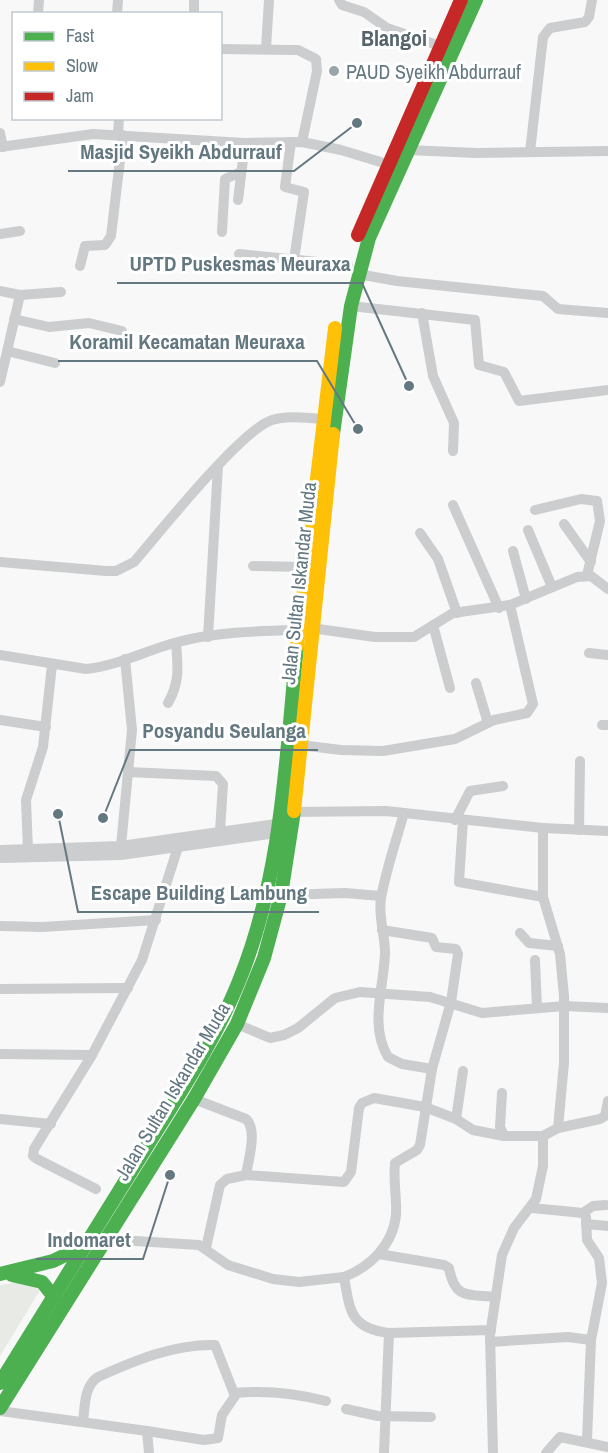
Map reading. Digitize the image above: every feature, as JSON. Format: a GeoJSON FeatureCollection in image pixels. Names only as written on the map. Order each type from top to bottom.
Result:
{"type":"FeatureCollection","features":[{"type":"Feature","properties":{"kind":"main road","name":"Jalan Sultan Iskandar Muda"},"geometry":{"type":"LineString","coordinates":[[0,1410],[104,1239],[194,1100],[237,1024],[264,958],[280,895],[305,629],[351,306],[358,233],[461,0]]}},
{"type":"Feature","properties":{"kind":"main road","name":"Jalan Sultan Iskandar Muda"},"geometry":{"type":"LineString","coordinates":[[0,1383],[182,1091],[223,1018],[240,980],[286,822],[300,745],[305,567],[329,357],[353,269],[476,0]]}},
{"type":"Feature","properties":{"kind":"main road"},"geometry":{"type":"LineString","coordinates":[[2,1274],[53,1261],[86,1245]]}},
{"type":"Feature","properties":{"kind":"main road"},"geometry":{"type":"LineString","coordinates":[[2,1274],[42,1282],[54,1297]]}},
{"type":"Feature","properties":{"kind":"street"},"geometry":{"type":"LineString","coordinates":[[266,48],[269,0]]}},
{"type":"Feature","properties":{"kind":"street"},"geometry":{"type":"LineString","coordinates":[[339,0],[342,5],[364,12],[387,28],[440,46]]}},
{"type":"Feature","properties":{"kind":"street"},"geometry":{"type":"LineString","coordinates":[[530,153],[543,37],[550,28],[585,22],[590,17],[592,0]]}},
{"type":"Feature","properties":{"kind":"street"},"geometry":{"type":"LineString","coordinates":[[222,49],[298,50],[316,59],[317,71],[285,187],[304,192],[294,260]]}},
{"type":"Feature","properties":{"kind":"street"},"geometry":{"type":"LineString","coordinates":[[80,266],[85,246],[105,245],[111,236],[121,135],[119,120]]}},
{"type":"Feature","properties":{"kind":"street"},"geometry":{"type":"LineString","coordinates":[[0,133],[2,147],[67,136],[121,135],[245,143],[297,142],[341,150],[387,164]]}},
{"type":"Feature","properties":{"kind":"street"},"geometry":{"type":"LineString","coordinates":[[238,200],[245,143]]}},
{"type":"Feature","properties":{"kind":"street"},"geometry":{"type":"LineString","coordinates":[[407,150],[530,153],[608,151]]}},
{"type":"Feature","properties":{"kind":"street"},"geometry":{"type":"LineString","coordinates":[[222,232],[225,179],[241,172]]}},
{"type":"Feature","properties":{"kind":"street"},"geometry":{"type":"LineString","coordinates":[[0,234],[20,231]]}},
{"type":"Feature","properties":{"kind":"street"},"geometry":{"type":"LineString","coordinates":[[239,254],[353,269],[398,281],[543,296],[558,309],[608,313]]}},
{"type":"Feature","properties":{"kind":"street"},"geometry":{"type":"LineString","coordinates":[[0,291],[20,295],[60,292]]}},
{"type":"Feature","properties":{"kind":"street"},"geometry":{"type":"LineString","coordinates":[[0,382],[2,362],[7,351],[20,295]]}},
{"type":"Feature","properties":{"kind":"street"},"geometry":{"type":"LineString","coordinates":[[351,306],[475,320],[479,366],[504,372],[517,400],[608,390]]}},
{"type":"Feature","properties":{"kind":"street"},"geometry":{"type":"LineString","coordinates":[[422,313],[433,376],[454,423],[453,451]]}},
{"type":"Feature","properties":{"kind":"street"},"geometry":{"type":"LineString","coordinates":[[15,318],[49,327],[89,323],[122,331]]}},
{"type":"Feature","properties":{"kind":"street"},"geometry":{"type":"LineString","coordinates":[[7,351],[55,363]]}},
{"type":"Feature","properties":{"kind":"street"},"geometry":{"type":"LineString","coordinates":[[0,562],[116,571],[134,562],[218,466],[263,423],[286,417],[322,419]]}},
{"type":"Feature","properties":{"kind":"street"},"geometry":{"type":"LineString","coordinates":[[208,637],[218,466]]}},
{"type":"Feature","properties":{"kind":"street"},"geometry":{"type":"LineString","coordinates":[[536,510],[581,499],[597,501],[600,521],[587,575]]}},
{"type":"Feature","properties":{"kind":"street"},"geometry":{"type":"LineString","coordinates":[[300,745],[341,750],[383,751],[455,739],[488,723],[527,713],[532,709],[505,607],[453,505]]}},
{"type":"Feature","properties":{"kind":"street"},"geometry":{"type":"LineString","coordinates":[[564,524],[591,562]]}},
{"type":"Feature","properties":{"kind":"street"},"geometry":{"type":"LineString","coordinates":[[528,530],[552,587]]}},
{"type":"Feature","properties":{"kind":"street"},"geometry":{"type":"LineString","coordinates":[[420,533],[438,559],[457,613]]}},
{"type":"Feature","properties":{"kind":"street"},"geometry":{"type":"LineString","coordinates":[[513,551],[525,599]]}},
{"type":"Feature","properties":{"kind":"street"},"geometry":{"type":"LineString","coordinates":[[253,566],[305,567]]}},
{"type":"Feature","properties":{"kind":"street"},"geometry":{"type":"LineString","coordinates":[[0,655],[86,669],[176,643],[247,631],[305,629],[398,638],[414,637],[457,613],[505,607],[577,577],[587,575],[608,589]]}},
{"type":"Feature","properties":{"kind":"street"},"geometry":{"type":"LineString","coordinates":[[433,625],[450,688]]}},
{"type":"Feature","properties":{"kind":"street"},"geometry":{"type":"LineString","coordinates":[[168,703],[176,689],[179,674],[176,643]]}},
{"type":"Feature","properties":{"kind":"street"},"geometry":{"type":"LineString","coordinates":[[589,653],[608,655]]}},
{"type":"Feature","properties":{"kind":"street"},"geometry":{"type":"LineString","coordinates":[[120,846],[131,717],[126,659]]}},
{"type":"Feature","properties":{"kind":"street"},"geometry":{"type":"LineString","coordinates":[[28,851],[26,800],[43,747],[52,665]]}},
{"type":"Feature","properties":{"kind":"street"},"geometry":{"type":"LineString","coordinates":[[476,683],[488,723]]}},
{"type":"Feature","properties":{"kind":"street"},"geometry":{"type":"LineString","coordinates":[[0,720],[46,727]]}},
{"type":"Feature","properties":{"kind":"street"},"geometry":{"type":"LineString","coordinates":[[579,830],[580,761]]}},
{"type":"Feature","properties":{"kind":"street"},"geometry":{"type":"LineString","coordinates":[[128,772],[216,777],[223,784],[220,831]]}},
{"type":"Feature","properties":{"kind":"street"},"geometry":{"type":"LineString","coordinates":[[503,786],[470,791],[459,820],[459,882],[543,897]]}},
{"type":"Feature","properties":{"kind":"street"},"geometry":{"type":"LineString","coordinates":[[0,850],[82,853],[220,831],[386,811],[543,828],[608,831]]}},
{"type":"Feature","properties":{"kind":"street"},"geometry":{"type":"LineString","coordinates":[[404,813],[381,897],[379,914],[385,951],[378,1019],[382,1044],[388,1057],[402,1064],[432,1069]]}},
{"type":"Feature","properties":{"kind":"street"},"geometry":{"type":"LineString","coordinates":[[0,858],[178,847],[286,822]]}},
{"type":"Feature","properties":{"kind":"street"},"geometry":{"type":"LineString","coordinates":[[543,828],[543,897],[558,946],[564,1006],[564,1063],[558,1128]]}},
{"type":"Feature","properties":{"kind":"street"},"geometry":{"type":"LineString","coordinates":[[96,1189],[33,1156],[34,1149],[92,1055],[128,988],[156,920],[178,847]]}},
{"type":"Feature","properties":{"kind":"street"},"geometry":{"type":"LineString","coordinates":[[280,895],[345,892],[381,897]]}},
{"type":"Feature","properties":{"kind":"street"},"geometry":{"type":"LineString","coordinates":[[0,926],[42,927],[156,920]]}},
{"type":"Feature","properties":{"kind":"street"},"geometry":{"type":"LineString","coordinates":[[104,1239],[197,1245],[206,1248],[228,1264],[273,1279],[299,1282],[344,1277],[372,1263],[379,1254],[396,1218],[395,1163],[418,1148],[425,1123],[425,1107],[432,1069],[451,1002],[458,951],[436,947],[432,938],[382,930]]}},
{"type":"Feature","properties":{"kind":"street"},"geometry":{"type":"LineString","coordinates":[[520,933],[529,943],[558,946]]}},
{"type":"Feature","properties":{"kind":"street"},"geometry":{"type":"LineString","coordinates":[[535,960],[537,1008]]}},
{"type":"Feature","properties":{"kind":"street"},"geometry":{"type":"LineString","coordinates":[[0,989],[128,988]]}},
{"type":"Feature","properties":{"kind":"street"},"geometry":{"type":"LineString","coordinates":[[237,1024],[270,1038],[284,1035],[298,1028],[335,998],[360,992],[430,997],[482,1013],[564,1006],[608,1008]]}},
{"type":"Feature","properties":{"kind":"street"},"geometry":{"type":"LineString","coordinates":[[0,1054],[92,1055]]}},
{"type":"Feature","properties":{"kind":"street"},"geometry":{"type":"LineString","coordinates":[[456,1119],[463,1071]]}},
{"type":"Feature","properties":{"kind":"street"},"geometry":{"type":"LineString","coordinates":[[502,1093],[500,1120],[504,1136]]}},
{"type":"Feature","properties":{"kind":"street"},"geometry":{"type":"LineString","coordinates":[[206,1248],[220,1185],[227,1179],[246,1175],[344,1182],[351,1172],[362,1102],[374,1098],[425,1107],[456,1119],[473,1130],[504,1136],[543,1136],[558,1128],[600,1119],[605,1116],[608,1101]]}},
{"type":"Feature","properties":{"kind":"street"},"geometry":{"type":"LineString","coordinates":[[194,1100],[250,1122],[246,1175]]}},
{"type":"Feature","properties":{"kind":"street"},"geometry":{"type":"LineString","coordinates":[[0,1119],[51,1124]]}},
{"type":"Feature","properties":{"kind":"street"},"geometry":{"type":"LineString","coordinates":[[493,1453],[490,1336],[496,1297],[505,1246],[514,1228],[531,1208],[542,1178],[543,1136]]}},
{"type":"Feature","properties":{"kind":"street"},"geometry":{"type":"LineString","coordinates":[[531,1208],[583,1213],[593,1206],[606,1205]]}},
{"type":"Feature","properties":{"kind":"street"},"geometry":{"type":"LineString","coordinates":[[583,1213],[587,1240],[599,1258],[605,1283],[591,1340],[586,1440]]}},
{"type":"Feature","properties":{"kind":"street"},"geometry":{"type":"LineString","coordinates":[[586,1224],[608,1226]]}},
{"type":"Feature","properties":{"kind":"street"},"geometry":{"type":"LineString","coordinates":[[379,1254],[444,1265],[449,1268],[452,1284],[458,1291],[496,1297]]}},
{"type":"Feature","properties":{"kind":"street"},"geometry":{"type":"LineString","coordinates":[[344,1277],[351,1312],[356,1320],[376,1331],[568,1337],[591,1340]]}},
{"type":"Feature","properties":{"kind":"street"},"geometry":{"type":"LineString","coordinates":[[384,1453],[389,1333]]}},
{"type":"Feature","properties":{"kind":"street"},"geometry":{"type":"LineString","coordinates":[[82,1422],[91,1382],[156,1353],[189,1345],[215,1345],[234,1393]]}},
{"type":"Feature","properties":{"kind":"street"},"geometry":{"type":"LineString","coordinates":[[234,1393],[260,1390],[284,1392],[326,1401]]}},
{"type":"Feature","properties":{"kind":"street"},"geometry":{"type":"LineString","coordinates":[[0,1410],[213,1440],[218,1438],[222,1415],[234,1393]]}},
{"type":"Feature","properties":{"kind":"street"},"geometry":{"type":"LineString","coordinates":[[346,1409],[387,1416],[431,1417]]}},
{"type":"Feature","properties":{"kind":"street"},"geometry":{"type":"LineString","coordinates":[[147,1431],[149,1453]]}},
{"type":"Feature","properties":{"kind":"street"},"geometry":{"type":"LineString","coordinates":[[546,1453],[560,1437],[586,1440],[608,1447]]}},
{"type":"Feature","properties":{"kind":"shaded area"},"geometry":{"type":"Polygon","coordinates":[[[21,1282],[40,1290],[0,1356],[0,1285],[21,1282]]]}},
{"type":"Feature","properties":{"kind":"traffic: fast"},"geometry":{"type":"LineString","coordinates":[[333,434],[351,306],[369,238],[476,0]]}},
{"type":"Feature","properties":{"kind":"traffic: fast"},"geometry":{"type":"LineString","coordinates":[[0,1383],[195,1068],[219,1025],[239,981],[265,900],[273,858],[285,774],[297,646]]}},
{"type":"Feature","properties":{"kind":"traffic: fast"},"geometry":{"type":"LineString","coordinates":[[0,1408],[194,1099],[237,1024],[264,958],[281,895],[294,811]]}},
{"type":"Feature","properties":{"kind":"traffic: fast"},"geometry":{"type":"LineString","coordinates":[[0,1274],[53,1261],[86,1245]]}},
{"type":"Feature","properties":{"kind":"traffic: fast"},"geometry":{"type":"LineString","coordinates":[[12,1275],[42,1282],[54,1297]]}},
{"type":"Feature","properties":{"kind":"traffic: slow"},"geometry":{"type":"LineString","coordinates":[[297,646],[335,328]]}},
{"type":"Feature","properties":{"kind":"traffic: slow"},"geometry":{"type":"LineString","coordinates":[[294,811],[333,434]]}},
{"type":"Feature","properties":{"kind":"traffic: jam"},"geometry":{"type":"LineString","coordinates":[[358,235],[461,0]]}},
{"type":"Feature","properties":{"kind":"place","name":"PAUD Syeikh Abdurrauf"},"geometry":{"type":"Point","coordinates":[334,71]}},
{"type":"Feature","properties":{"kind":"place","name":"Masjid Syeikh Abdurrauf"},"geometry":{"type":"Point","coordinates":[357,123]}},
{"type":"Feature","properties":{"kind":"place","name":"UPTD Puskesmas Meuraxa"},"geometry":{"type":"Point","coordinates":[409,386]}},
{"type":"Feature","properties":{"kind":"place","name":"Koramil Kecamatan Meuraxa"},"geometry":{"type":"Point","coordinates":[358,429]}},
{"type":"Feature","properties":{"kind":"place","name":"Escape Building Lambung"},"geometry":{"type":"Point","coordinates":[58,814]}},
{"type":"Feature","properties":{"kind":"place","name":"Posyandu Seulanga"},"geometry":{"type":"Point","coordinates":[103,818]}},
{"type":"Feature","properties":{"kind":"place","name":"Indomaret"},"geometry":{"type":"Point","coordinates":[170,1175]}},
{"type":"Feature","properties":{"kind":"district","name":"Blangoi"},"geometry":{"type":"Point","coordinates":[394,38]}}]}
